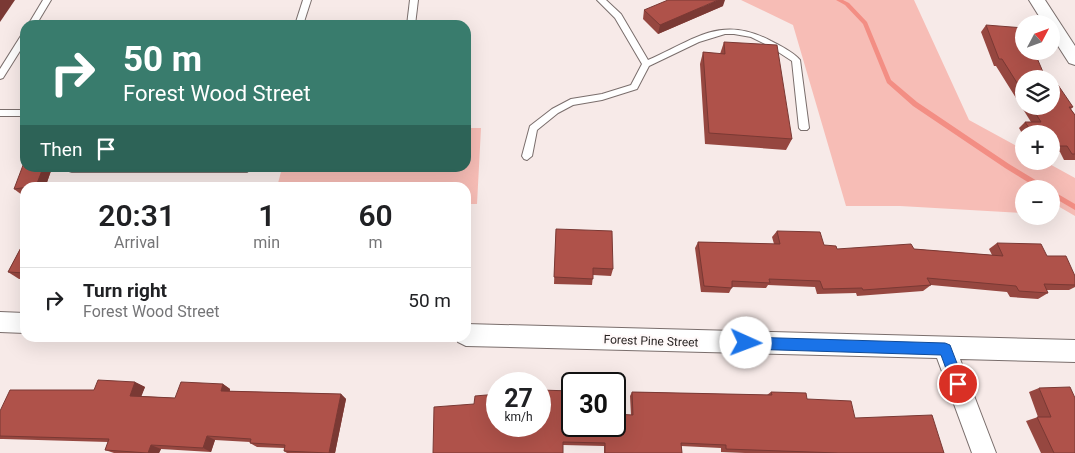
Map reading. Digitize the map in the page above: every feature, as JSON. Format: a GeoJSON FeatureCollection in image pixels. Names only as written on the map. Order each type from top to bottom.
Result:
{"type":"FeatureCollection","features":[{"type":"Feature","properties":{"kind":"street"},"geometry":{"type":"LineString","coordinates":[[1037,0],[1048,15]]}},
{"type":"Feature","properties":{"kind":"street"},"geometry":{"type":"LineString","coordinates":[[1060,27],[1075,27]]}},
{"type":"Feature","properties":{"kind":"street"},"geometry":{"type":"LineString","coordinates":[[1060,34],[1075,59]]}},
{"type":"Feature","properties":{"kind":"street"},"geometry":{"type":"LineString","coordinates":[[0,322],[20,323]]}},
{"type":"Feature","properties":{"kind":"street","name":"Forest Pine Street"},"geometry":{"type":"LineString","coordinates":[[471,335],[1075,352]]}},
{"type":"Feature","properties":{"kind":"street"},"geometry":{"type":"LineString","coordinates":[[945,349],[984,453]]}},
{"type":"Feature","properties":{"kind":"lane"},"geometry":{"type":"LineString","coordinates":[[35,20],[47,0]]}},
{"type":"Feature","properties":{"kind":"lane"},"geometry":{"type":"LineString","coordinates":[[300,20],[306,0]]}},
{"type":"Feature","properties":{"kind":"lane"},"geometry":{"type":"LineString","coordinates":[[412,20],[414,0]]}},
{"type":"Feature","properties":{"kind":"lane"},"geometry":{"type":"LineString","coordinates":[[601,0],[618,16],[646,64]]}},
{"type":"Feature","properties":{"kind":"lane"},"geometry":{"type":"LineString","coordinates":[[527,156],[533,128],[555,111],[571,102],[602,97],[634,88],[646,64],[707,36],[726,31],[751,34],[779,48],[796,60],[804,128]]}},
{"type":"Feature","properties":{"kind":"lane"},"geometry":{"type":"LineString","coordinates":[[0,76],[20,44]]}},
{"type":"Feature","properties":{"kind":"lane"},"geometry":{"type":"LineString","coordinates":[[0,114],[20,113]]}},
{"type":"Feature","properties":{"kind":"shaded area"},"geometry":{"type":"Polygon","coordinates":[[[741,0],[914,0],[969,120],[1015,145],[1015,170],[1060,170],[1075,178],[1075,216],[1060,207],[1060,180],[1015,180],[1015,212],[900,206],[846,206],[793,25],[741,0]]]}},
{"type":"Feature","properties":{"kind":"shaded area"},"geometry":{"type":"Polygon","coordinates":[[[471,128],[481,128],[477,204],[471,204],[471,182],[278,182],[281,172],[471,172],[471,128]]]}},
{"type":"Feature","properties":{"kind":"building"},"geometry":{"type":"Polygon","coordinates":[[[668,0],[718,0],[660,25],[644,10],[668,0]]]}},
{"type":"Feature","properties":{"kind":"building"},"geometry":{"type":"Polygon","coordinates":[[[986,25],[1015,27],[1015,60],[1038,60],[1042,70],[1015,70],[1015,80],[1002,59],[999,59],[986,25]]]}},
{"type":"Feature","properties":{"kind":"building"},"geometry":{"type":"Polygon","coordinates":[[[724,42],[777,45],[792,139],[709,133],[703,52],[725,54],[724,42]]]}},
{"type":"Feature","properties":{"kind":"building"},"geometry":{"type":"Polygon","coordinates":[[[1060,88],[1073,107],[1069,107],[1075,115],[1075,154],[1072,154],[1067,146],[1060,146],[1060,125],[1027,125],[1025,122],[1041,122],[1037,115],[1060,115],[1060,88]]]}},
{"type":"Feature","properties":{"kind":"building"},"geometry":{"type":"Polygon","coordinates":[[[20,172],[41,172],[38,182],[20,182],[20,188],[14,189],[20,172]]]}},
{"type":"Feature","properties":{"kind":"building"},"geometry":{"type":"Polygon","coordinates":[[[556,229],[612,231],[613,269],[593,268],[593,279],[554,277],[556,229]]]}},
{"type":"Feature","properties":{"kind":"building"},"geometry":{"type":"Polygon","coordinates":[[[777,231],[820,232],[824,245],[836,246],[837,249],[911,244],[914,249],[1003,256],[997,243],[1041,244],[1047,256],[1066,256],[1075,276],[1075,285],[1044,284],[1048,293],[1019,291],[1016,286],[927,278],[931,285],[863,290],[862,288],[823,289],[820,281],[769,279],[770,283],[732,281],[732,288],[704,286],[698,242],[780,244],[777,231]]]}},
{"type":"Feature","properties":{"kind":"building"},"geometry":{"type":"Polygon","coordinates":[[[20,249],[20,273],[8,272],[20,249]]]}},
{"type":"Feature","properties":{"kind":"building"},"geometry":{"type":"Polygon","coordinates":[[[98,380],[135,382],[130,396],[175,398],[181,382],[223,384],[221,391],[341,394],[329,453],[284,451],[285,445],[250,443],[251,439],[207,436],[203,448],[151,445],[148,453],[105,450],[109,439],[0,436],[0,411],[10,390],[94,390],[98,380]]]}},
{"type":"Feature","properties":{"kind":"building"},"geometry":{"type":"Polygon","coordinates":[[[1070,387],[1075,398],[1075,453],[1054,453],[1037,417],[1051,417],[1039,388],[1070,387]]]}},
{"type":"Feature","properties":{"kind":"building"},"geometry":{"type":"Polygon","coordinates":[[[551,390],[561,391],[561,437],[626,437],[626,415],[633,415],[632,392],[772,395],[771,392],[806,393],[807,399],[851,401],[855,418],[932,415],[944,453],[838,453],[726,449],[726,445],[681,443],[682,453],[605,453],[605,443],[563,442],[563,453],[433,453],[434,407],[474,404],[475,396],[486,395],[486,437],[551,437],[551,390]]]}},
{"type":"Feature","properties":{"kind":"waterway"},"geometry":{"type":"LineString","coordinates":[[839,0],[847,4],[865,23],[889,81],[915,104],[1030,180]]}},
{"type":"Feature","properties":{"kind":"waterway"},"geometry":{"type":"LineString","coordinates":[[1060,198],[1075,207]]}},
{"type":"Feature","properties":{"kind":"route"},"geometry":{"type":"LineString","coordinates":[[746,343],[945,349],[958,384]]}}]}
